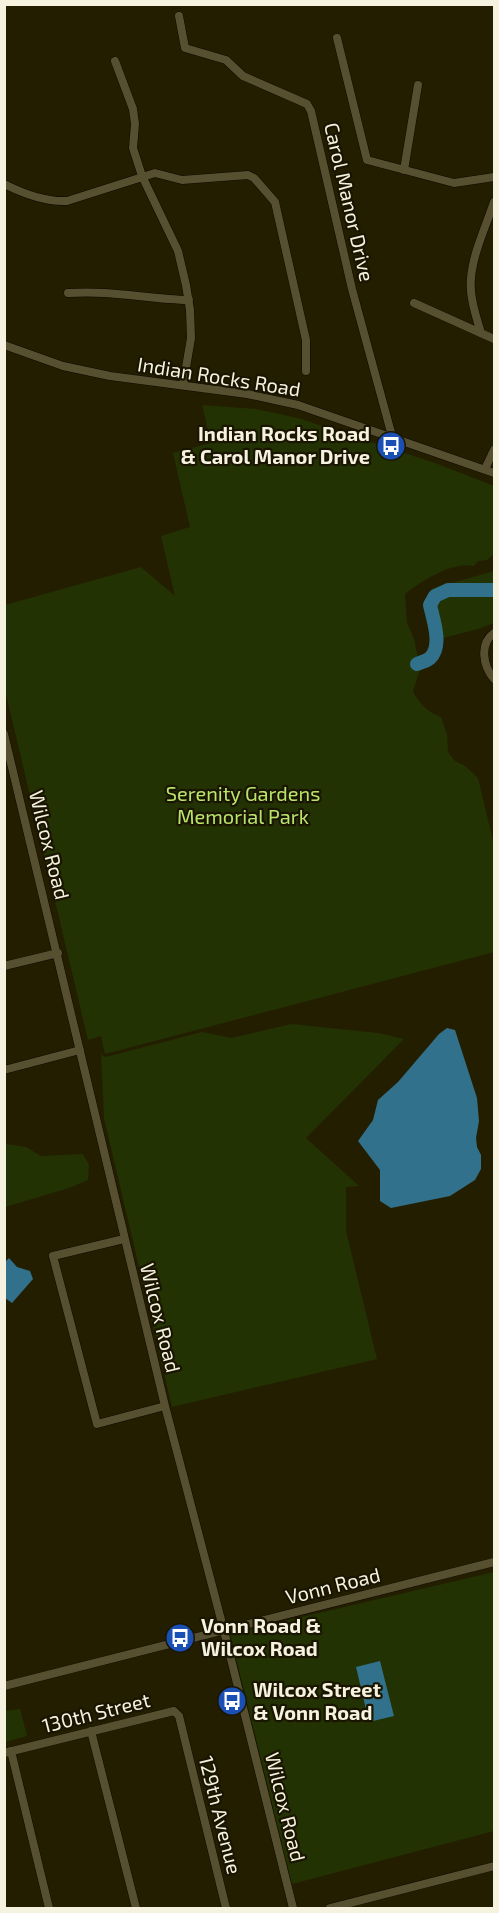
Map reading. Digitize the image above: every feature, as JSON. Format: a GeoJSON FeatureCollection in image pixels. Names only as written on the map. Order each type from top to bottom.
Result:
{"type":"FeatureCollection","features":[{"type":"Feature","properties":{"kind":"street","name":"Carol Manor Drive"},"geometry":{"type":"LineString","coordinates":[[178,16],[186,48],[226,60],[243,76],[307,104],[311,111],[352,289],[392,436]]}},
{"type":"Feature","properties":{"kind":"street"},"geometry":{"type":"LineString","coordinates":[[337,38],[367,160],[454,183],[495,177]]}},
{"type":"Feature","properties":{"kind":"street"},"geometry":{"type":"LineString","coordinates":[[115,61],[133,108],[135,124],[133,148],[142,176],[178,250],[189,300],[191,338],[183,385]]}},
{"type":"Feature","properties":{"kind":"street"},"geometry":{"type":"LineString","coordinates":[[405,170],[418,85]]}},
{"type":"Feature","properties":{"kind":"street"},"geometry":{"type":"LineString","coordinates":[[4,184],[57,201],[67,201],[155,173],[182,180],[248,175],[254,178],[275,202],[306,340],[306,371]]}},
{"type":"Feature","properties":{"kind":"street"},"geometry":{"type":"LineString","coordinates":[[481,333],[472,297],[471,279],[473,265],[495,202]]}},
{"type":"Feature","properties":{"kind":"street"},"geometry":{"type":"LineString","coordinates":[[68,293],[119,292],[189,300]]}},
{"type":"Feature","properties":{"kind":"street"},"geometry":{"type":"LineString","coordinates":[[414,303],[495,339]]}},
{"type":"Feature","properties":{"kind":"street","name":"Indian Rocks Road"},"geometry":{"type":"LineString","coordinates":[[4,345],[63,366],[85,371],[273,399],[392,436],[495,473]]}},
{"type":"Feature","properties":{"kind":"street"},"geometry":{"type":"LineString","coordinates":[[485,469],[495,450]]}},
{"type":"Feature","properties":{"kind":"street"},"geometry":{"type":"LineString","coordinates":[[495,633],[490,636],[485,645],[484,654],[487,666],[495,679]]}},
{"type":"Feature","properties":{"kind":"street","name":"Wilcox Road"},"geometry":{"type":"LineString","coordinates":[[4,734],[165,1406],[224,1630],[293,1908]]}},
{"type":"Feature","properties":{"kind":"street"},"geometry":{"type":"LineString","coordinates":[[4,966],[58,953]]}},
{"type":"Feature","properties":{"kind":"street"},"geometry":{"type":"LineString","coordinates":[[4,1070],[80,1050]]}},
{"type":"Feature","properties":{"kind":"street"},"geometry":{"type":"LineString","coordinates":[[124,1239],[53,1256],[55,1266],[96,1424],[165,1406]]}},
{"type":"Feature","properties":{"kind":"street","name":"Vonn Road"},"geometry":{"type":"LineString","coordinates":[[4,1686],[495,1562]]}},
{"type":"Feature","properties":{"kind":"street","name":"130th Street"},"geometry":{"type":"LineString","coordinates":[[8,1752],[174,1710],[179,1716],[182,1730]]}},
{"type":"Feature","properties":{"kind":"street","name":"129th Avenue"},"geometry":{"type":"LineString","coordinates":[[182,1730],[226,1908]]}},
{"type":"Feature","properties":{"kind":"street"},"geometry":{"type":"LineString","coordinates":[[91,1731],[136,1908]]}},
{"type":"Feature","properties":{"kind":"street"},"geometry":{"type":"LineString","coordinates":[[8,1752],[49,1908]]}},
{"type":"Feature","properties":{"kind":"street"},"geometry":{"type":"LineString","coordinates":[[330,1908],[348,1906],[495,1866]]}},
{"type":"Feature","properties":{"kind":"green space","name":"Serenity Gardens Memorial Park"},"geometry":{"type":"Polygon","coordinates":[[[202,405],[256,409],[298,418],[435,463],[494,486],[494,554],[487,560],[478,561],[474,566],[457,566],[438,573],[405,594],[407,623],[414,639],[420,669],[413,691],[424,707],[441,717],[447,735],[448,752],[455,761],[465,766],[478,778],[494,845],[494,952],[105,1054],[101,1036],[88,1040],[5,690],[5,605],[141,567],[175,596],[161,536],[190,527],[173,453],[211,443],[202,405]]]}},
{"type":"Feature","properties":{"kind":"green space"},"geometry":{"type":"Polygon","coordinates":[[[494,571],[494,623],[443,638],[431,589],[494,571]]]}},
{"type":"Feature","properties":{"kind":"green space"},"geometry":{"type":"Polygon","coordinates":[[[291,1024],[378,1033],[404,1039],[306,1138],[359,1186],[346,1187],[346,1231],[377,1359],[172,1407],[104,1118],[101,1050],[102,1055],[106,1057],[202,1032],[231,1038],[291,1024]]]}},
{"type":"Feature","properties":{"kind":"green space"},"geometry":{"type":"Polygon","coordinates":[[[5,1144],[26,1147],[41,1156],[83,1154],[89,1165],[88,1180],[5,1207],[5,1144]]]}},
{"type":"Feature","properties":{"kind":"green space"},"geometry":{"type":"Polygon","coordinates":[[[494,1572],[494,1831],[292,1884],[230,1634],[494,1572]]]}},
{"type":"Feature","properties":{"kind":"green space"},"geometry":{"type":"Polygon","coordinates":[[[20,1709],[27,1736],[5,1742],[5,1711],[20,1709]]]}},
{"type":"Feature","properties":{"kind":"water"},"geometry":{"type":"Polygon","coordinates":[[[447,1028],[455,1030],[477,1098],[479,1121],[476,1138],[481,1155],[481,1169],[475,1180],[450,1196],[391,1208],[380,1201],[380,1170],[358,1141],[373,1120],[378,1100],[398,1082],[439,1034],[447,1028]]]}},
{"type":"Feature","properties":{"kind":"water"},"geometry":{"type":"Polygon","coordinates":[[[9,1258],[17,1267],[30,1271],[33,1279],[12,1303],[5,1298],[5,1262],[9,1258]]]}},
{"type":"Feature","properties":{"kind":"water"},"geometry":{"type":"Polygon","coordinates":[[[380,1661],[394,1716],[369,1722],[356,1667],[380,1661]]]}},
{"type":"Feature","properties":{"kind":"waterway"},"geometry":{"type":"LineString","coordinates":[[417,664],[430,658],[436,647],[436,632],[430,605],[435,596],[448,590],[494,590]]}},
{"type":"Feature","properties":{"kind":"place","name":"Indian Rocks Road & Carol Manor Drive"},"geometry":{"type":"Point","coordinates":[391,446]}},
{"type":"Feature","properties":{"kind":"place","name":"Vonn Road & Wilcox Road"},"geometry":{"type":"Point","coordinates":[180,1638]}},
{"type":"Feature","properties":{"kind":"place","name":"Wilcox Street & Vonn Road"},"geometry":{"type":"Point","coordinates":[232,1701]}}]}
